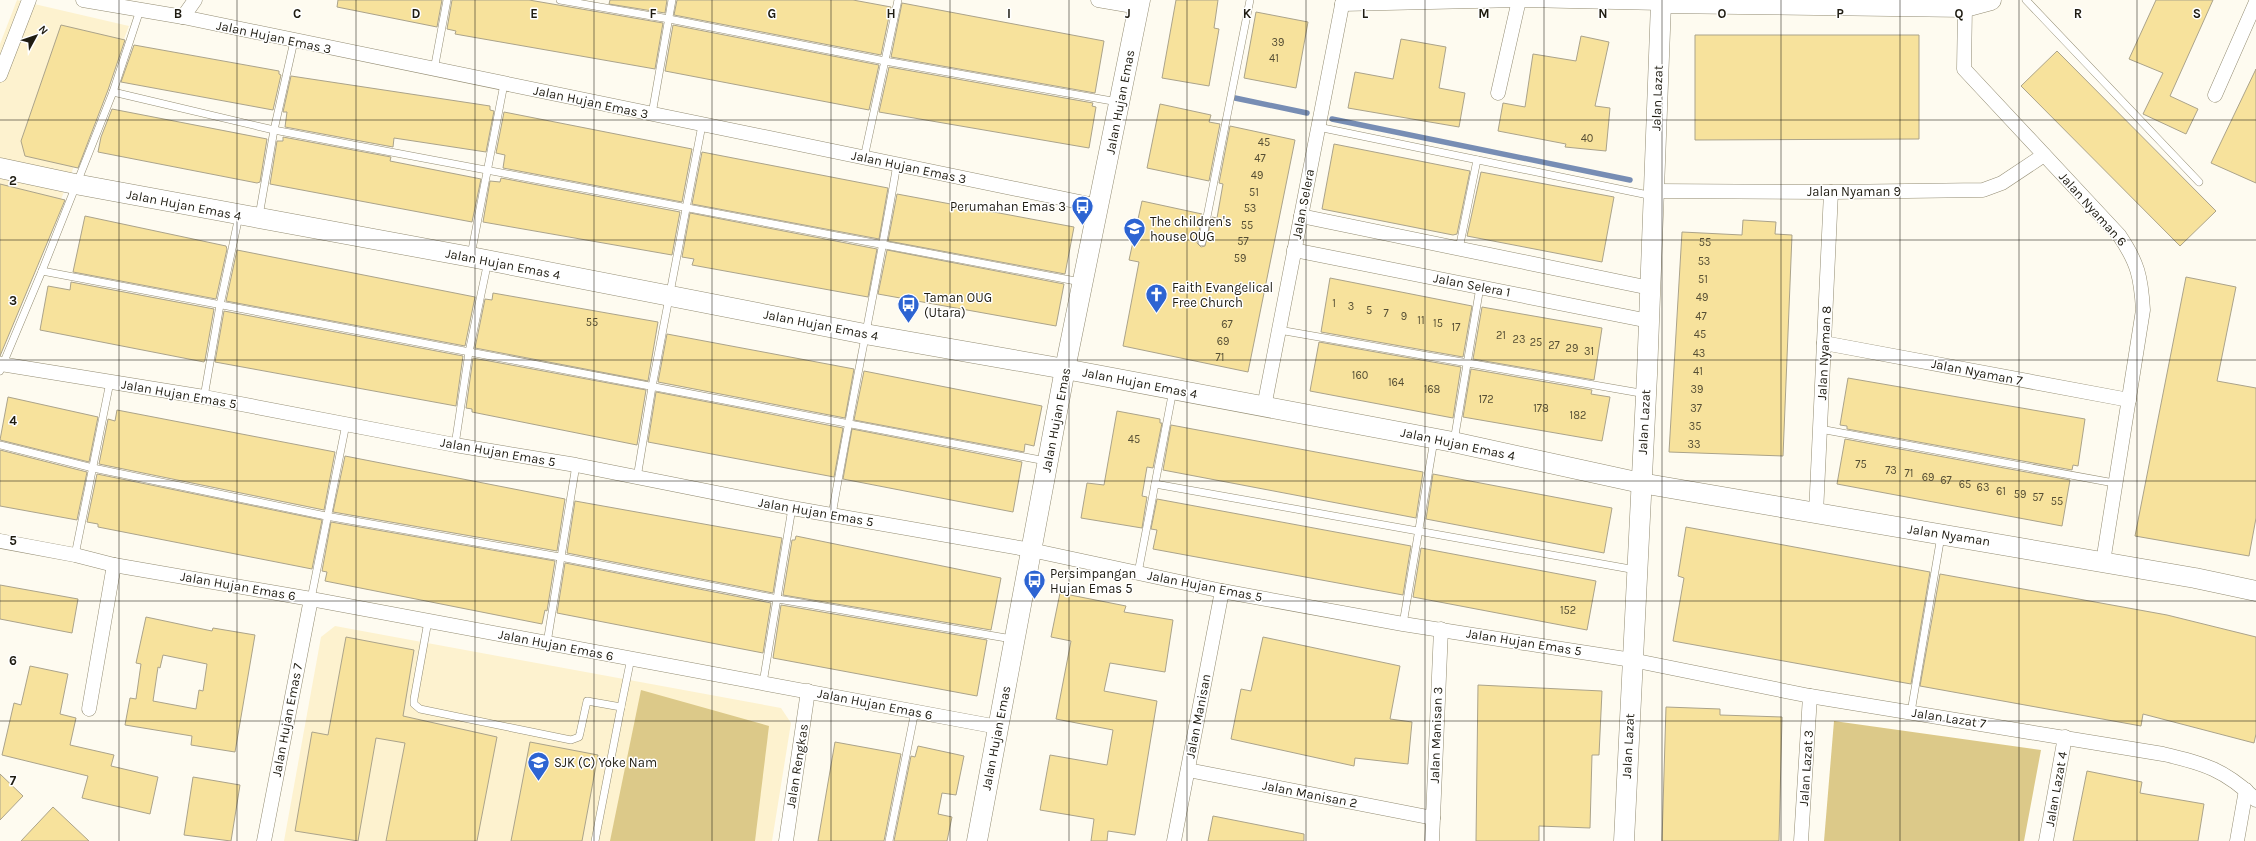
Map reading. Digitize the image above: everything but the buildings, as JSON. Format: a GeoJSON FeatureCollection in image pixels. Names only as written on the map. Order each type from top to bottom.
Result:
{"type":"FeatureCollection","features":[{"type":"Feature","properties":{"kind":"street"},"geometry":{"type":"LineString","coordinates":[[1,69],[29,0]]}},
{"type":"Feature","properties":{"kind":"street","name":"Jalan Hujan Emas 3"},"geometry":{"type":"LineString","coordinates":[[83,0],[184,17],[434,70],[1099,206]]}},
{"type":"Feature","properties":{"kind":"street"},"geometry":{"type":"LineString","coordinates":[[184,17],[195,0]]}},
{"type":"Feature","properties":{"kind":"street"},"geometry":{"type":"LineString","coordinates":[[1098,0],[1139,3]]}},
{"type":"Feature","properties":{"kind":"street"},"geometry":{"type":"LineString","coordinates":[[1343,2],[1528,0],[1965,7],[1991,0]]}},
{"type":"Feature","properties":{"kind":"street"},"geometry":{"type":"LineString","coordinates":[[1498,92],[1528,0]]}},
{"type":"Feature","properties":{"kind":"street","name":"Jalan Selera"},"geometry":{"type":"LineString","coordinates":[[1264,407],[1343,2]]}},
{"type":"Feature","properties":{"kind":"street"},"geometry":{"type":"LineString","coordinates":[[2215,95],[2256,2]]}},
{"type":"Feature","properties":{"kind":"street","name":"Jalan Hujan Emas"},"geometry":{"type":"LineString","coordinates":[[977,841],[1065,369],[1139,3]]}},
{"type":"Feature","properties":{"kind":"street","name":"Jalan Lazat"},"geometry":{"type":"LineString","coordinates":[[1624,841],[1646,394],[1661,3]]}},
{"type":"Feature","properties":{"kind":"street","name":"Jalan Nyaman 6"},"geometry":{"type":"LineString","coordinates":[[1965,7],[1964,69],[2119,235],[2132,255],[2142,282],[2143,310],[2114,483],[2104,562]]}},
{"type":"Feature","properties":{"kind":"street","name":"Jalan Nyaman 9"},"geometry":{"type":"LineString","coordinates":[[1654,194],[1983,190],[2002,183],[2044,155]]}},
{"type":"Feature","properties":{"kind":"street","name":"Jalan Hujan Emas 4"},"geometry":{"type":"LineString","coordinates":[[0,168],[239,216],[259,218],[479,259],[865,334],[1065,369],[1444,441],[1641,483]]}},
{"type":"Feature","properties":{"kind":"street","name":"Jalan Nyaman 8"},"geometry":{"type":"LineString","coordinates":[[1816,514],[1832,192]]}},
{"type":"Feature","properties":{"kind":"street"},"geometry":{"type":"LineString","coordinates":[[1301,216],[1650,288]]}},
{"type":"Feature","properties":{"kind":"street","name":"Jalan Selera 1"},"geometry":{"type":"LineString","coordinates":[[1294,250],[1649,320]]}},
{"type":"Feature","properties":{"kind":"street","name":"Jalan Nyaman 7"},"geometry":{"type":"LineString","coordinates":[[1824,343],[2129,400]]}},
{"type":"Feature","properties":{"kind":"street","name":"Jalan Hujan Emas 5"},"geometry":{"type":"LineString","coordinates":[[1,367],[204,397],[454,445],[576,465],[792,508],[1031,550],[1222,591],[1403,624],[1632,660]]}},
{"type":"Feature","properties":{"kind":"street","name":"Jalan Nyaman"},"geometry":{"type":"LineString","coordinates":[[1641,483],[2104,562],[2256,591]]}},
{"type":"Feature","properties":{"kind":"street","name":"Jalan Hujan Emas 6"},"geometry":{"type":"LineString","coordinates":[[0,541],[114,564],[631,658],[998,727]]}},
{"type":"Feature","properties":{"kind":"street"},"geometry":{"type":"LineString","coordinates":[[89,709],[114,564]]}},
{"type":"Feature","properties":{"kind":"street","name":"Jalan Manisan"},"geometry":{"type":"LineString","coordinates":[[1174,841],[1222,591]]}},
{"type":"Feature","properties":{"kind":"street","name":"Jalan Hujan Emas 7"},"geometry":{"type":"LineString","coordinates":[[264,841],[311,599]]}},
{"type":"Feature","properties":{"kind":"street","name":"Jalan Manisan 3"},"geometry":{"type":"LineString","coordinates":[[1432,841],[1441,629]]}},
{"type":"Feature","properties":{"kind":"street","name":"Jalan Lazat 7"},"geometry":{"type":"LineString","coordinates":[[1632,660],[1810,696],[2065,737],[2202,763],[2226,775],[2246,790],[2256,800]]}},
{"type":"Feature","properties":{"kind":"street","name":"Jalan Rengkas"},"geometry":{"type":"LineString","coordinates":[[786,841],[808,692]]}},
{"type":"Feature","properties":{"kind":"street","name":"Jalan Lazat 3"},"geometry":{"type":"LineString","coordinates":[[1801,841],[1810,696]]}},
{"type":"Feature","properties":{"kind":"street","name":"Jalan Lazat 4"},"geometry":{"type":"LineString","coordinates":[[2046,841],[2065,737]]}},
{"type":"Feature","properties":{"kind":"street","name":"Jalan Manisan 2"},"geometry":{"type":"LineString","coordinates":[[1188,770],[1433,818]]}},
{"type":"Feature","properties":{"kind":"street"},"geometry":{"type":"LineString","coordinates":[[2237,841],[2246,790]]}},
{"type":"Feature","properties":{"kind":"lane"},"geometry":{"type":"LineString","coordinates":[[434,70],[447,0]]}},
{"type":"Feature","properties":{"kind":"lane"},"geometry":{"type":"LineString","coordinates":[[560,0],[669,19],[885,62],[1120,102]]}},
{"type":"Feature","properties":{"kind":"lane"},"geometry":{"type":"LineString","coordinates":[[652,114],[672,0]]}},
{"type":"Feature","properties":{"kind":"lane"},"geometry":{"type":"LineString","coordinates":[[864,158],[898,0]]}},
{"type":"Feature","properties":{"kind":"lane"},"geometry":{"type":"LineString","coordinates":[[1202,242],[1250,0]]}},
{"type":"Feature","properties":{"kind":"lane"},"geometry":{"type":"LineString","coordinates":[[2026,0],[2199,182]]}},
{"type":"Feature","properties":{"kind":"lane"},"geometry":{"type":"LineString","coordinates":[[1,367],[42,271],[75,184],[113,92],[140,10]]}},
{"type":"Feature","properties":{"kind":"lane"},"geometry":{"type":"LineString","coordinates":[[259,218],[274,130],[294,41]]}},
{"type":"Feature","properties":{"kind":"lane"},"geometry":{"type":"LineString","coordinates":[[454,445],[469,352],[488,170],[504,84]]}},
{"type":"Feature","properties":{"kind":"lane"},"geometry":{"type":"LineString","coordinates":[[113,92],[274,130],[1083,282]]}},
{"type":"Feature","properties":{"kind":"lane"},"geometry":{"type":"LineString","coordinates":[[637,478],[685,207],[702,125]]}},
{"type":"Feature","properties":{"kind":"lane"},"geometry":{"type":"LineString","coordinates":[[1318,127],[1477,160],[1654,194]]}},
{"type":"Feature","properties":{"kind":"lane"},"geometry":{"type":"LineString","coordinates":[[1459,249],[1477,160]]}},
{"type":"Feature","properties":{"kind":"lane"},"geometry":{"type":"LineString","coordinates":[[832,515],[865,334],[884,244],[897,164]]}},
{"type":"Feature","properties":{"kind":"lane"},"geometry":{"type":"LineString","coordinates":[[204,397],[220,305],[239,216]]}},
{"type":"Feature","properties":{"kind":"lane"},"geometry":{"type":"LineString","coordinates":[[42,271],[1048,462]]}},
{"type":"Feature","properties":{"kind":"lane"},"geometry":{"type":"LineString","coordinates":[[1403,624],[1418,531],[1468,363],[1480,287]]}},
{"type":"Feature","properties":{"kind":"lane"},"geometry":{"type":"LineString","coordinates":[[1279,330],[1646,394]]}},
{"type":"Feature","properties":{"kind":"lane"},"geometry":{"type":"LineString","coordinates":[[75,555],[110,382]]}},
{"type":"Feature","properties":{"kind":"lane"},"geometry":{"type":"LineString","coordinates":[[1138,573],[1174,390]]}},
{"type":"Feature","properties":{"kind":"lane"},"geometry":{"type":"LineString","coordinates":[[311,599],[326,516],[346,424]]}},
{"type":"Feature","properties":{"kind":"lane"},"geometry":{"type":"LineString","coordinates":[[1820,429],[2114,483]]}},
{"type":"Feature","properties":{"kind":"lane"},"geometry":{"type":"LineString","coordinates":[[0,445],[93,468],[326,516],[560,557],[778,599],[1015,640]]}},
{"type":"Feature","properties":{"kind":"lane"},"geometry":{"type":"LineString","coordinates":[[547,643],[576,465]]}},
{"type":"Feature","properties":{"kind":"lane"},"geometry":{"type":"LineString","coordinates":[[1155,484],[1637,570]]}},
{"type":"Feature","properties":{"kind":"lane"},"geometry":{"type":"LineString","coordinates":[[763,683],[792,508]]}},
{"type":"Feature","properties":{"kind":"lane"},"geometry":{"type":"LineString","coordinates":[[1911,712],[1942,534]]}},
{"type":"Feature","properties":{"kind":"lane"},"geometry":{"type":"LineString","coordinates":[[428,621],[414,699],[414,704],[420,709],[571,740],[579,737],[587,701],[621,707]]}},
{"type":"Feature","properties":{"kind":"lane"},"geometry":{"type":"LineString","coordinates":[[595,841],[631,658]]}},
{"type":"Feature","properties":{"kind":"lane"},"geometry":{"type":"LineString","coordinates":[[889,841],[915,711]]}},
{"type":"Feature","properties":{"kind":"shaded area"},"geometry":{"type":"Polygon","coordinates":[[[17,0],[129,26],[0,355],[0,44],[17,0]]]}},
{"type":"Feature","properties":{"kind":"shaded area","name":"SJK (C) Yoke Nam"},"geometry":{"type":"Polygon","coordinates":[[[335,626],[781,708],[791,723],[772,841],[284,841],[321,637],[335,626]]]}},
{"type":"Feature","properties":{"kind":"shaded area"},"geometry":{"type":"Polygon","coordinates":[[[641,690],[769,726],[755,841],[610,841],[641,690]]]}},
{"type":"Feature","properties":{"kind":"shaded area"},"geometry":{"type":"Polygon","coordinates":[[[1834,721],[2041,750],[2024,841],[1824,841],[1834,721]]]}},
{"type":"Feature","properties":{"kind":"waterway"},"geometry":{"type":"LineString","coordinates":[[1235,98],[1307,113]]}},
{"type":"Feature","properties":{"kind":"waterway"},"geometry":{"type":"LineString","coordinates":[[1332,119],[1630,180]]}},
{"type":"Feature","properties":{"kind":"place","name":"Perumahan Emas 3"},"geometry":{"type":"Point","coordinates":[1082,226]}},
{"type":"Feature","properties":{"kind":"place","name":"The children's house OUG"},"geometry":{"type":"Point","coordinates":[1134,248]}},
{"type":"Feature","properties":{"kind":"place","name":"Faith Evangelical Free Church"},"geometry":{"type":"Point","coordinates":[1156,314]}},
{"type":"Feature","properties":{"kind":"place","name":"Taman OUG (Utara)"},"geometry":{"type":"Point","coordinates":[909,324]}},
{"type":"Feature","properties":{"kind":"place","name":"Persimpangan Hujan Emas 5"},"geometry":{"type":"Point","coordinates":[1034,600]}},
{"type":"Feature","properties":{"kind":"place","name":"SJK (C) Yoke Nam"},"geometry":{"type":"Point","coordinates":[538,782]}}]}
